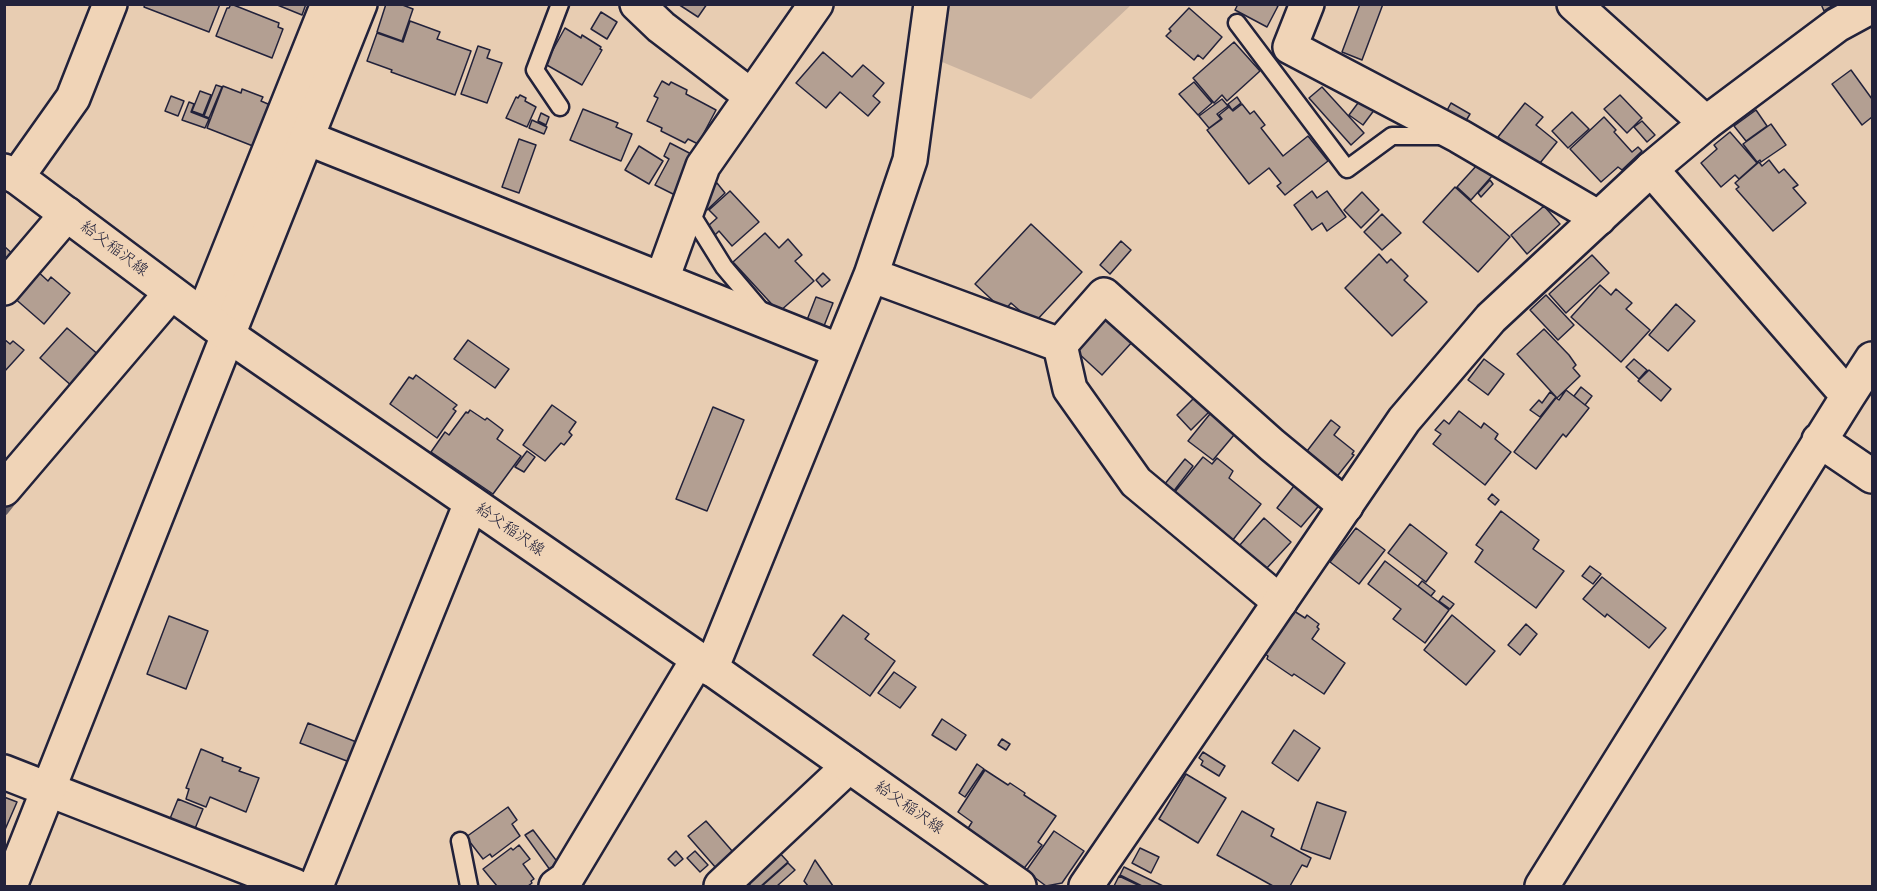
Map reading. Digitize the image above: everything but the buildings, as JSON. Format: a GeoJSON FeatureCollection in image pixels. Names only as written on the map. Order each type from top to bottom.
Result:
{"type":"FeatureCollection","features":[{"type":"Feature","properties":{"kind":"street"},"geometry":{"type":"LineString","coordinates":[[9,176],[73,98],[110,4]]}},
{"type":"Feature","properties":{"kind":"street"},"geometry":{"type":"LineString","coordinates":[[10,886],[49,789],[328,4]]}},
{"type":"Feature","properties":{"kind":"street"},"geometry":{"type":"LineString","coordinates":[[215,326],[307,138],[360,4]]}},
{"type":"Feature","properties":{"kind":"street"},"geometry":{"type":"LineString","coordinates":[[637,4],[661,27],[752,96]]}},
{"type":"Feature","properties":{"kind":"street"},"geometry":{"type":"LineString","coordinates":[[662,279],[703,166],[816,4]]}},
{"type":"Feature","properties":{"kind":"street"},"geometry":{"type":"LineString","coordinates":[[556,886],[566,879],[704,664],[840,351],[871,275],[910,160],[931,4]]}},
{"type":"Feature","properties":{"kind":"street"},"geometry":{"type":"LineString","coordinates":[[1307,4],[1290,47],[1459,136],[1599,218]]}},
{"type":"Feature","properties":{"kind":"street"},"geometry":{"type":"LineString","coordinates":[[1574,4],[1706,123]]}},
{"type":"Feature","properties":{"kind":"street"},"geometry":{"type":"LineString","coordinates":[[1086,886],[1404,420],[1491,318],[1651,169],[1706,123],[1837,25],[1872,6]]}},
{"type":"Feature","properties":{"kind":"street"},"geometry":{"type":"LineString","coordinates":[[307,138],[840,351]]}},
{"type":"Feature","properties":{"kind":"street"},"geometry":{"type":"LineString","coordinates":[[1651,169],[1848,396]]}},
{"type":"Feature","properties":{"kind":"street","name":"給父稲沢線"},"geometry":{"type":"LineString","coordinates":[[9,176],[67,214],[215,326],[704,664],[1019,886]]}},
{"type":"Feature","properties":{"kind":"street"},"geometry":{"type":"LineString","coordinates":[[4,288],[67,214]]}},
{"type":"Feature","properties":{"kind":"street"},"geometry":{"type":"LineString","coordinates":[[871,275],[1060,345]]}},
{"type":"Feature","properties":{"kind":"street"},"geometry":{"type":"LineString","coordinates":[[4,489],[171,293]]}},
{"type":"Feature","properties":{"kind":"street"},"geometry":{"type":"LineString","coordinates":[[1060,345],[1104,295],[1272,445],[1346,506]]}},
{"type":"Feature","properties":{"kind":"street"},"geometry":{"type":"LineString","coordinates":[[1060,345],[1070,389],[1136,482],[1280,602]]}},
{"type":"Feature","properties":{"kind":"street"},"geometry":{"type":"LineString","coordinates":[[1542,886],[1872,358]]}},
{"type":"Feature","properties":{"kind":"street"},"geometry":{"type":"LineString","coordinates":[[1819,440],[1872,476]]}},
{"type":"Feature","properties":{"kind":"street"},"geometry":{"type":"LineString","coordinates":[[316,886],[471,503]]}},
{"type":"Feature","properties":{"kind":"street"},"geometry":{"type":"LineString","coordinates":[[721,886],[849,766]]}},
{"type":"Feature","properties":{"kind":"street"},"geometry":{"type":"LineString","coordinates":[[4,772],[296,886]]}},
{"type":"Feature","properties":{"kind":"lane"},"geometry":{"type":"LineString","coordinates":[[560,4],[535,70],[561,107]]}},
{"type":"Feature","properties":{"kind":"lane"},"geometry":{"type":"LineString","coordinates":[[1237,24],[1347,170],[1392,136],[1459,136]]}},
{"type":"Feature","properties":{"kind":"lane"},"geometry":{"type":"LineString","coordinates":[[1278,78],[1290,47]]}},
{"type":"Feature","properties":{"kind":"lane"},"geometry":{"type":"LineString","coordinates":[[687,209],[724,267],[770,322]]}},
{"type":"Feature","properties":{"kind":"lane"},"geometry":{"type":"LineString","coordinates":[[460,841],[469,886]]}},
{"type":"Feature","properties":{"kind":"shaded area"},"geometry":{"type":"Polygon","coordinates":[[[943,5],[1131,5],[1031,99],[935,59],[943,5]]]}},
{"type":"Feature","properties":{"kind":"waterway"},"geometry":{"type":"LineString","coordinates":[[4,511],[16,496]]}}]}
